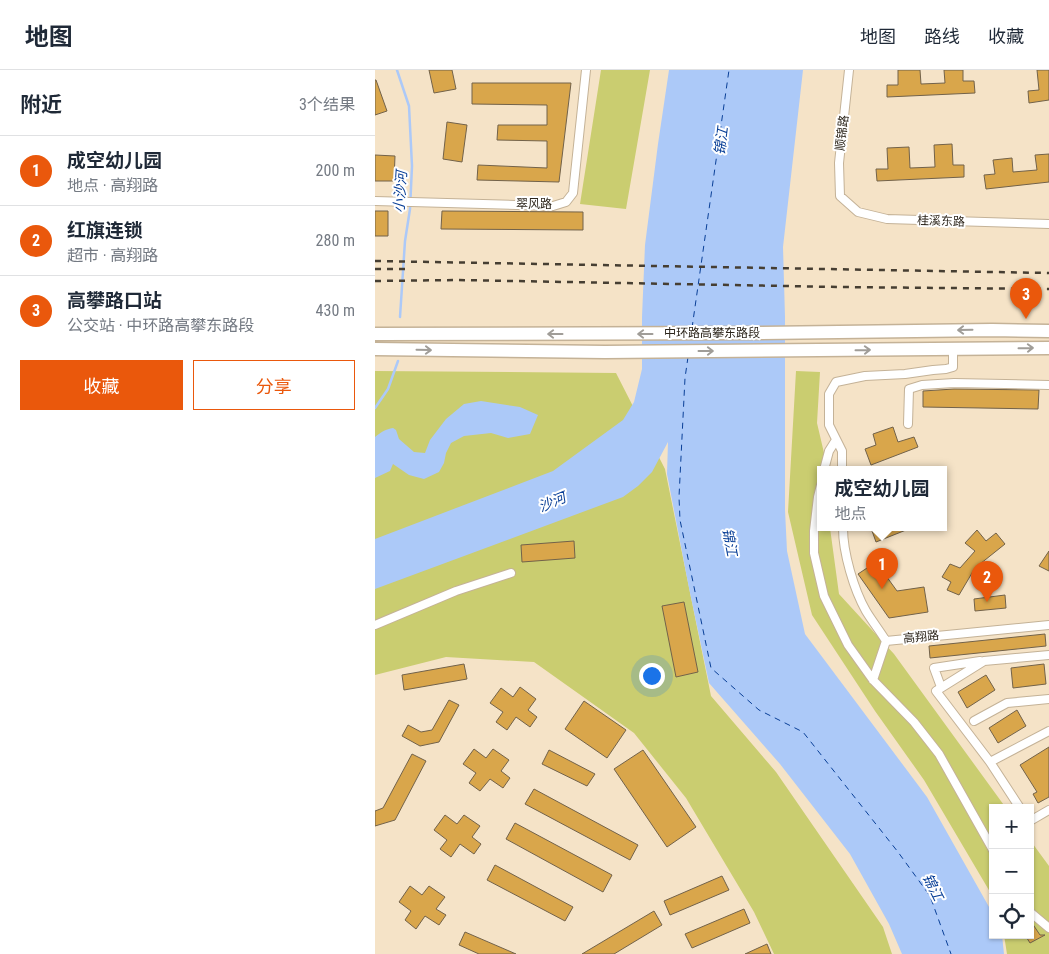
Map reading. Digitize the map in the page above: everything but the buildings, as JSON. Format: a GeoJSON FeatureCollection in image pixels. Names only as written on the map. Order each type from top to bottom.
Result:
{"type":"FeatureCollection","features":[{"type":"Feature","properties":{"kind":"main road","name":"中环路高攀东路段"},"geometry":{"type":"LineString","coordinates":[[375,334],[1049,331]]}},
{"type":"Feature","properties":{"kind":"main road","name":"中环路高攀东路段"},"geometry":{"type":"LineString","coordinates":[[375,349],[605,352],[1049,348]]}},
{"type":"Feature","properties":{"kind":"street","name":"翠风路"},"geometry":{"type":"LineString","coordinates":[[375,201],[553,206],[566,202],[573,193],[586,70]]}},
{"type":"Feature","properties":{"kind":"street","name":"顺锦路"},"geometry":{"type":"LineString","coordinates":[[839,196],[839,163],[849,70]]}},
{"type":"Feature","properties":{"kind":"street","name":"桂溪东路"},"geometry":{"type":"LineString","coordinates":[[839,196],[858,212],[887,219],[1049,224]]}},
{"type":"Feature","properties":{"kind":"street"},"geometry":{"type":"LineString","coordinates":[[842,466],[842,451],[829,425],[829,394],[836,382],[865,376],[946,369],[953,367],[953,349]]}},
{"type":"Feature","properties":{"kind":"street"},"geometry":{"type":"LineString","coordinates":[[908,424],[909,390],[922,384],[1049,385]]}},
{"type":"Feature","properties":{"kind":"street"},"geometry":{"type":"LineString","coordinates":[[825,466],[829,451],[836,440]]}},
{"type":"Feature","properties":{"kind":"street"},"geometry":{"type":"LineString","coordinates":[[817,506],[814,553],[824,596],[848,645],[873,680],[913,722],[939,754],[992,849]]}},
{"type":"Feature","properties":{"kind":"street","name":"高翔路"},"geometry":{"type":"LineString","coordinates":[[843,531],[849,572],[865,610],[886,641],[1049,625]]}},
{"type":"Feature","properties":{"kind":"street"},"geometry":{"type":"LineString","coordinates":[[375,624],[456,591],[511,573]]}},
{"type":"Feature","properties":{"kind":"street"},"geometry":{"type":"LineString","coordinates":[[873,680],[886,641]]}},
{"type":"Feature","properties":{"kind":"street"},"geometry":{"type":"LineString","coordinates":[[941,687],[934,668],[983,660],[1049,655]]}},
{"type":"Feature","properties":{"kind":"street"},"geometry":{"type":"LineString","coordinates":[[983,660],[936,691],[990,762],[1017,804]]}},
{"type":"Feature","properties":{"kind":"street"},"geometry":{"type":"LineString","coordinates":[[974,721],[1007,703],[1049,699]]}},
{"type":"Feature","properties":{"kind":"street"},"geometry":{"type":"LineString","coordinates":[[990,762],[1049,731]]}},
{"type":"Feature","properties":{"kind":"street"},"geometry":{"type":"LineString","coordinates":[[1034,819],[1049,810]]}},
{"type":"Feature","properties":{"kind":"street"},"geometry":{"type":"LineString","coordinates":[[1034,915],[1049,928]]}},
{"type":"Feature","properties":{"kind":"green space"},"geometry":{"type":"Polygon","coordinates":[[[601,70],[650,70],[626,209],[580,204],[601,70]]]}},
{"type":"Feature","properties":{"kind":"green space"},"geometry":{"type":"Polygon","coordinates":[[[375,371],[616,373],[665,469],[711,696],[776,772],[883,927],[892,954],[774,954],[754,912],[686,798],[634,733],[534,662],[446,657],[375,675],[375,371]]]}},
{"type":"Feature","properties":{"kind":"green space"},"geometry":{"type":"Polygon","coordinates":[[[796,371],[820,372],[817,423],[827,466],[817,466],[817,531],[830,531],[839,594],[894,654],[1003,804],[989,804],[989,890],[924,780],[875,711],[812,615],[788,512],[796,371]]]}},
{"type":"Feature","properties":{"kind":"green space"},"geometry":{"type":"Polygon","coordinates":[[[1034,845],[1049,866],[1049,954],[1007,954],[1005,939],[1034,939],[1034,845]]]}},
{"type":"Feature","properties":{"kind":"water"},"geometry":{"type":"Polygon","coordinates":[[[669,70],[803,70],[783,247],[787,551],[805,634],[927,797],[989,907],[989,939],[1002,939],[1004,954],[902,954],[889,924],[850,854],[780,764],[709,683],[667,474],[668,442],[652,472],[623,497],[375,589],[375,539],[553,471],[623,420],[634,402],[642,369],[645,245],[669,70]]]}},
{"type":"Feature","properties":{"kind":"water"},"geometry":{"type":"Polygon","coordinates":[[[481,401],[520,407],[538,415],[530,434],[508,438],[491,433],[464,436],[451,443],[439,472],[424,479],[409,475],[393,464],[390,471],[375,478],[375,437],[379,434],[393,428],[396,430],[399,439],[414,452],[425,453],[430,440],[446,419],[464,404],[481,401]]]}},
{"type":"Feature","properties":{"kind":"waterway","name":"小沙河"},"geometry":{"type":"LineString","coordinates":[[397,70],[409,106],[412,166],[400,317]]}},
{"type":"Feature","properties":{"kind":"waterway"},"geometry":{"type":"LineString","coordinates":[[375,408],[388,389],[398,361]]}},
{"type":"Feature","properties":{"kind":"ferry route"},"geometry":{"type":"LineString","coordinates":[[692,328],[729,70]]}},
{"type":"Feature","properties":{"kind":"ferry route"},"geometry":{"type":"LineString","coordinates":[[688,357],[685,378],[679,497],[680,520],[711,668],[759,710],[803,732],[898,852],[930,896],[951,954]]}},
{"type":"Feature","properties":{"kind":"railway"},"geometry":{"type":"LineString","coordinates":[[375,261],[1049,273]]}},
{"type":"Feature","properties":{"kind":"railway"},"geometry":{"type":"LineString","coordinates":[[375,269],[407,269]]}},
{"type":"Feature","properties":{"kind":"railway"},"geometry":{"type":"LineString","coordinates":[[375,281],[458,280],[1049,289]]}},
{"type":"Feature","properties":{"kind":"place","name":"高攀路口站"},"geometry":{"type":"Point","coordinates":[1026,319]}},
{"type":"Feature","properties":{"kind":"place","name":"成空幼儿园"},"geometry":{"type":"Point","coordinates":[882,589]}},
{"type":"Feature","properties":{"kind":"place","name":"红旗连锁"},"geometry":{"type":"Point","coordinates":[987,602]}},
{"type":"Feature","properties":{"kind":"water label","name":"锦江"},"geometry":{"type":"Point","coordinates":[721,141]}},
{"type":"Feature","properties":{"kind":"water label","name":"沙河"},"geometry":{"type":"Point","coordinates":[552,502]}},
{"type":"Feature","properties":{"kind":"water label","name":"锦江"},"geometry":{"type":"Point","coordinates":[730,542]}},
{"type":"Feature","properties":{"kind":"water label","name":"锦江"},"geometry":{"type":"Point","coordinates":[933,887]}}]}
